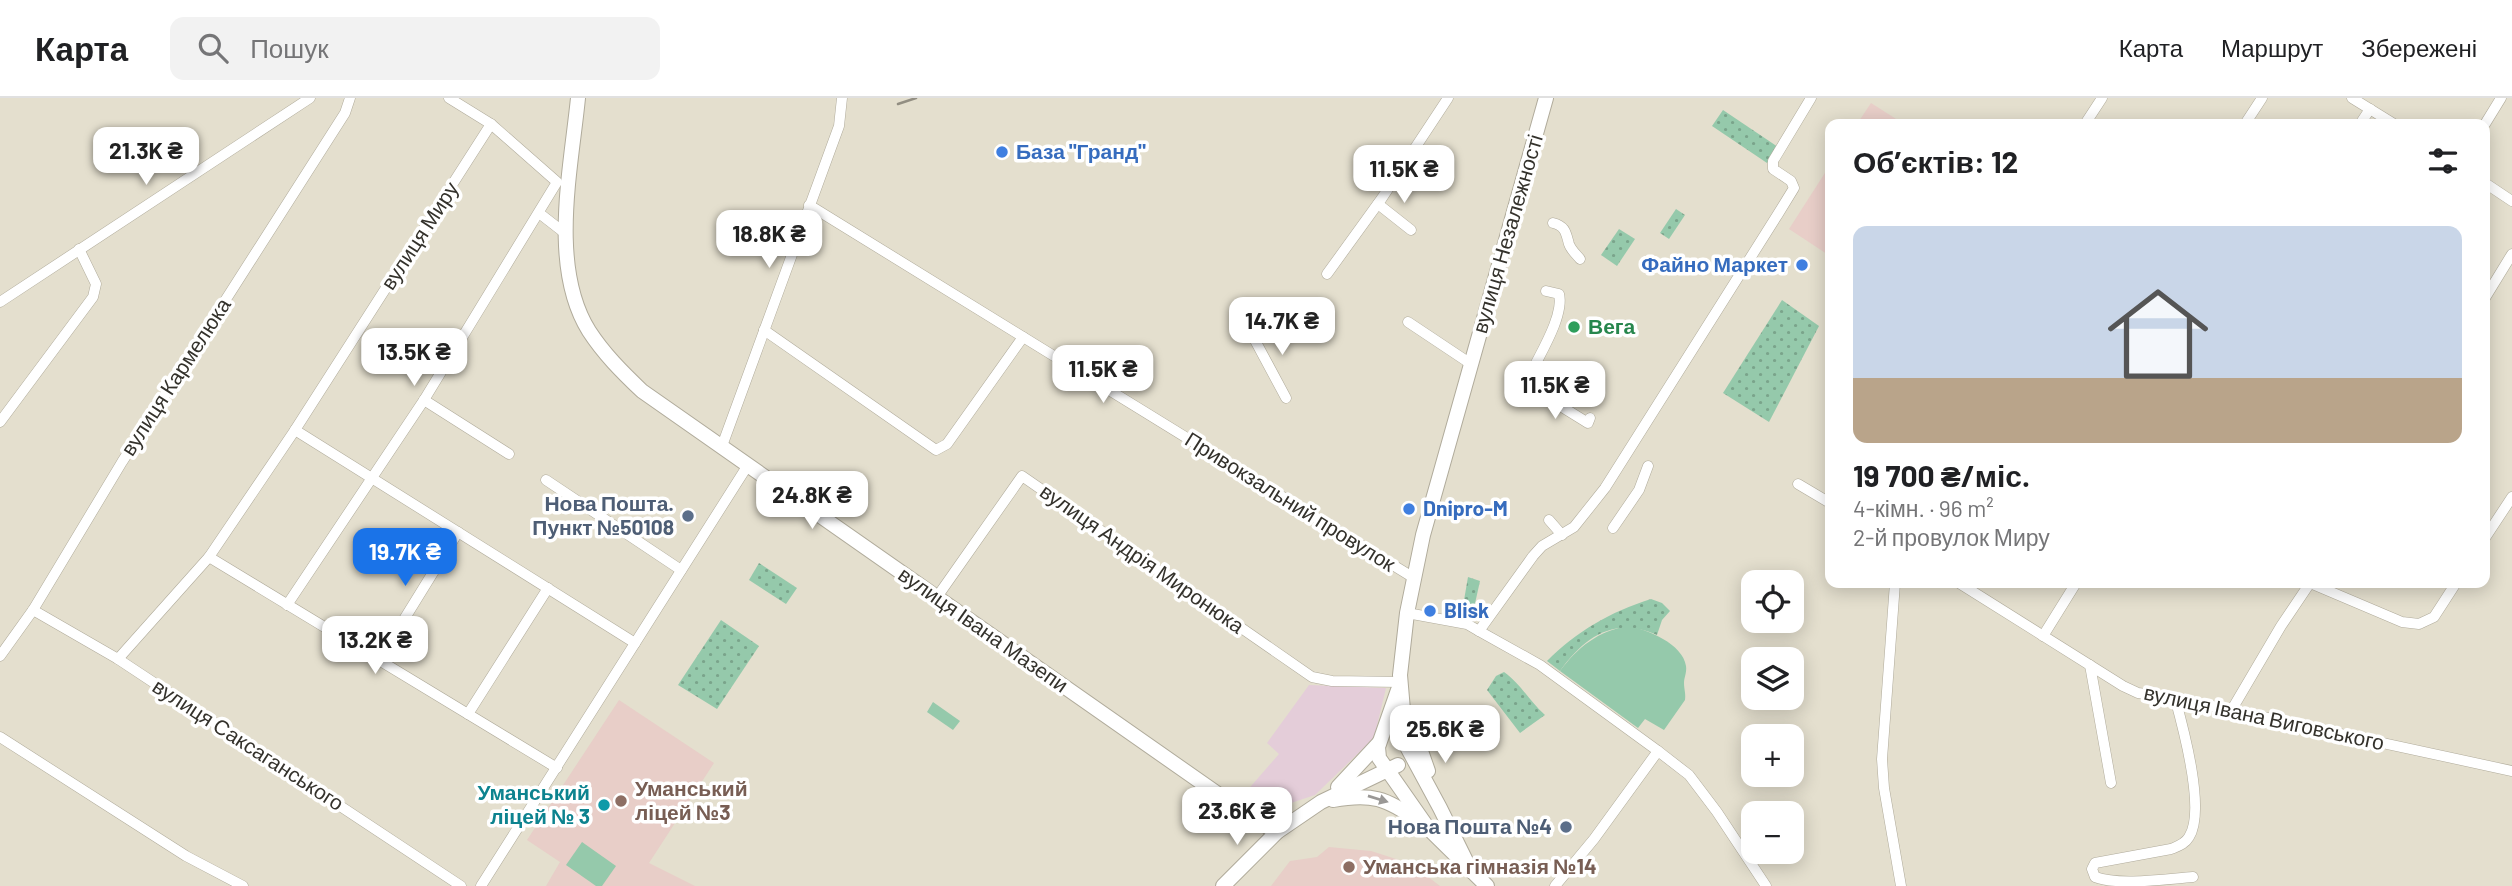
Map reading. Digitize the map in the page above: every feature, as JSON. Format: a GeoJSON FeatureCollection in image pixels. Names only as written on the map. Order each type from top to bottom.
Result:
{"type":"FeatureCollection","features":[{"type":"Feature","properties":{"kind":"main road","name":"вулиця Івана Мазепи"},"geometry":{"type":"LineString","coordinates":[[578,98],[566,261],[575,299],[588,329],[613,363],[642,391],[1253,819],[1276,832]]}},
{"type":"Feature","properties":{"kind":"main road","name":"вулиця Незалежності"},"geometry":{"type":"LineString","coordinates":[[1471,871],[1406,745],[1400,682],[1407,613],[1423,535],[1546,98]]}},
{"type":"Feature","properties":{"kind":"main road","name":"вулиця Незалежності"},"geometry":{"type":"LineString","coordinates":[[1380,743],[1400,682]]}},
{"type":"Feature","properties":{"kind":"main road","name":"вулиця Незалежності"},"geometry":{"type":"LineString","coordinates":[[1400,682],[1440,808]]}},
{"type":"Feature","properties":{"kind":"main road"},"geometry":{"type":"LineString","coordinates":[[1223,886],[1276,832],[1321,802],[1406,757],[1406,745],[1399,738],[1388,737],[1321,802]]}},
{"type":"Feature","properties":{"kind":"main road"},"geometry":{"type":"LineString","coordinates":[[1380,743],[1377,751],[1389,765]]}},
{"type":"Feature","properties":{"kind":"main road","name":"вулиця Незалежності"},"geometry":{"type":"LineString","coordinates":[[1389,765],[1428,828],[1487,886]]}},
{"type":"Feature","properties":{"kind":"main road"},"geometry":{"type":"LineString","coordinates":[[1321,802],[1355,796],[1381,798],[1428,828]]}},
{"type":"Feature","properties":{"kind":"street"},"geometry":{"type":"LineString","coordinates":[[0,303],[310,98]]}},
{"type":"Feature","properties":{"kind":"street","name":"вулиця Кармелюка"},"geometry":{"type":"LineString","coordinates":[[0,656],[33,610],[122,462],[345,113],[350,98]]}},
{"type":"Feature","properties":{"kind":"street"},"geometry":{"type":"LineString","coordinates":[[287,605],[424,400],[557,182],[491,124],[449,98]]}},
{"type":"Feature","properties":{"kind":"street"},"geometry":{"type":"LineString","coordinates":[[722,446],[839,126],[842,98]]}},
{"type":"Feature","properties":{"kind":"street"},"geometry":{"type":"LineString","coordinates":[[1327,274],[1378,204],[1448,98]]}},
{"type":"Feature","properties":{"kind":"street"},"geometry":{"type":"LineString","coordinates":[[1479,631],[1533,556],[1542,546],[1574,527],[1605,488],[1794,188],[1791,181],[1773,169],[1773,161],[1811,98]]}},
{"type":"Feature","properties":{"kind":"street"},"geometry":{"type":"LineString","coordinates":[[2088,119],[2102,98]]}},
{"type":"Feature","properties":{"kind":"street"},"geometry":{"type":"LineString","coordinates":[[2248,119],[2262,98]]}},
{"type":"Feature","properties":{"kind":"street"},"geometry":{"type":"LineString","coordinates":[[2352,98],[2385,119]]}},
{"type":"Feature","properties":{"kind":"street"},"geometry":{"type":"LineString","coordinates":[[2488,119],[2501,98]]}},
{"type":"Feature","properties":{"kind":"street"},"geometry":{"type":"LineString","coordinates":[[2363,119],[2370,109]]}},
{"type":"Feature","properties":{"kind":"street","name":"вулиця Миру"},"geometry":{"type":"LineString","coordinates":[[118,659],[209,557],[295,430],[491,124]]}},
{"type":"Feature","properties":{"kind":"street"},"geometry":{"type":"LineString","coordinates":[[2490,186],[2512,201]]}},
{"type":"Feature","properties":{"kind":"street"},"geometry":{"type":"LineString","coordinates":[[1378,204],[1411,230]]}},
{"type":"Feature","properties":{"kind":"street","name":"Привокзальний провулок"},"geometry":{"type":"LineString","coordinates":[[809,205],[1414,578]]}},
{"type":"Feature","properties":{"kind":"street"},"geometry":{"type":"LineString","coordinates":[[539,213],[566,234]]}},
{"type":"Feature","properties":{"kind":"street"},"geometry":{"type":"LineString","coordinates":[[1553,223],[1560,224],[1569,234],[1570,248],[1580,259]]}},
{"type":"Feature","properties":{"kind":"street"},"geometry":{"type":"LineString","coordinates":[[0,422],[93,297],[96,284],[79,249]]}},
{"type":"Feature","properties":{"kind":"street"},"geometry":{"type":"LineString","coordinates":[[2490,290],[2512,254]]}},
{"type":"Feature","properties":{"kind":"street"},"geometry":{"type":"LineString","coordinates":[[1534,367],[1553,327],[1560,303],[1559,294],[1546,291]]}},
{"type":"Feature","properties":{"kind":"street"},"geometry":{"type":"LineString","coordinates":[[1408,322],[1471,364]]}},
{"type":"Feature","properties":{"kind":"street"},"geometry":{"type":"LineString","coordinates":[[764,330],[936,450],[947,444],[1023,337]]}},
{"type":"Feature","properties":{"kind":"street"},"geometry":{"type":"LineString","coordinates":[[1250,331],[1286,398]]}},
{"type":"Feature","properties":{"kind":"street"},"geometry":{"type":"LineString","coordinates":[[1549,375],[1549,392],[1546,397],[1588,423],[1590,418]]}},
{"type":"Feature","properties":{"kind":"street"},"geometry":{"type":"LineString","coordinates":[[424,400],[509,454]]}},
{"type":"Feature","properties":{"kind":"street"},"geometry":{"type":"LineString","coordinates":[[295,430],[635,643]]}},
{"type":"Feature","properties":{"kind":"street"},"geometry":{"type":"LineString","coordinates":[[481,886],[748,465]]}},
{"type":"Feature","properties":{"kind":"street"},"geometry":{"type":"LineString","coordinates":[[1613,528],[1639,490],[1648,466]]}},
{"type":"Feature","properties":{"kind":"street","name":"вулиця Андрія Миронюка"},"geometry":{"type":"LineString","coordinates":[[937,597],[1022,475],[1312,677],[1332,681],[1400,682]]}},
{"type":"Feature","properties":{"kind":"street"},"geometry":{"type":"LineString","coordinates":[[546,480],[681,570]]}},
{"type":"Feature","properties":{"kind":"street"},"geometry":{"type":"LineString","coordinates":[[1798,484],[1825,500]]}},
{"type":"Feature","properties":{"kind":"street"},"geometry":{"type":"LineString","coordinates":[[2490,530],[2512,497]]}},
{"type":"Feature","properties":{"kind":"street"},"geometry":{"type":"LineString","coordinates":[[1549,520],[1562,535]]}},
{"type":"Feature","properties":{"kind":"street"},"geometry":{"type":"LineString","coordinates":[[379,660],[458,532]]}},
{"type":"Feature","properties":{"kind":"street"},"geometry":{"type":"LineString","coordinates":[[209,557],[557,768]]}},
{"type":"Feature","properties":{"kind":"street"},"geometry":{"type":"LineString","coordinates":[[468,714],[548,588]]}},
{"type":"Feature","properties":{"kind":"street"},"geometry":{"type":"LineString","coordinates":[[1895,588],[1882,760],[1884,788],[1901,886]]}},
{"type":"Feature","properties":{"kind":"street","name":"вулиця Івана Виговського"},"geometry":{"type":"LineString","coordinates":[[1967,588],[2138,693],[2175,698],[2512,771]]}},
{"type":"Feature","properties":{"kind":"street"},"geometry":{"type":"LineString","coordinates":[[2043,636],[2073,588]]}},
{"type":"Feature","properties":{"kind":"street"},"geometry":{"type":"LineString","coordinates":[[2231,710],[2307,588]]}},
{"type":"Feature","properties":{"kind":"street"},"geometry":{"type":"LineString","coordinates":[[2322,588],[2402,622],[2419,624],[2434,617],[2453,588]]}},
{"type":"Feature","properties":{"kind":"street","name":"вулиця Саксаганського"},"geometry":{"type":"LineString","coordinates":[[33,610],[118,659],[461,886]]}},
{"type":"Feature","properties":{"kind":"street"},"geometry":{"type":"LineString","coordinates":[[1407,613],[1467,624],[1539,665],[1658,751],[1689,775],[1766,886]]}},
{"type":"Feature","properties":{"kind":"street"},"geometry":{"type":"LineString","coordinates":[[2090,665],[2111,783]]}},
{"type":"Feature","properties":{"kind":"street"},"geometry":{"type":"LineString","coordinates":[[2175,698],[2191,760],[2192,830],[2182,844],[2171,849],[2095,863],[2092,869],[2095,877],[2108,881],[2193,877]]}},
{"type":"Feature","properties":{"kind":"street"},"geometry":{"type":"LineString","coordinates":[[0,737],[186,856],[243,886]]}},
{"type":"Feature","properties":{"kind":"street"},"geometry":{"type":"LineString","coordinates":[[1555,886],[1594,839],[1658,751]]}},
{"type":"Feature","properties":{"kind":"shaded area"},"geometry":{"type":"Polygon","coordinates":[[[1871,103],[1896,119],[1860,119],[1871,103]]]}},
{"type":"Feature","properties":{"kind":"shaded area"},"geometry":{"type":"Polygon","coordinates":[[[1825,173],[1825,253],[1789,229],[1825,173]]]}},
{"type":"Feature","properties":{"kind":"shaded area"},"geometry":{"type":"Polygon","coordinates":[[[1309,685],[1386,688],[1374,738],[1315,795],[1276,808],[1245,793],[1279,754],[1267,743],[1309,685]]]}},
{"type":"Feature","properties":{"kind":"shaded area","name":"Уманський ліцей №3"},"geometry":{"type":"Polygon","coordinates":[[[619,700],[714,763],[649,863],[695,886],[546,886],[560,862],[527,840],[619,700]]]}},
{"type":"Feature","properties":{"kind":"shaded area","name":"Уманська гімназія №14"},"geometry":{"type":"Polygon","coordinates":[[[1329,847],[1371,851],[1396,859],[1419,870],[1440,886],[1271,886],[1290,861],[1317,857],[1329,847]]]}},
{"type":"Feature","properties":{"kind":"green space"},"geometry":{"type":"Polygon","coordinates":[[[1723,110],[1778,147],[1767,163],[1712,126],[1723,110]]]}},
{"type":"Feature","properties":{"kind":"green space"},"geometry":{"type":"Polygon","coordinates":[[[1676,209],[1685,215],[1669,239],[1660,233],[1676,209]]]}},
{"type":"Feature","properties":{"kind":"green space"},"geometry":{"type":"Polygon","coordinates":[[[1619,229],[1635,239],[1617,266],[1601,255],[1619,229]]]}},
{"type":"Feature","properties":{"kind":"green space"},"geometry":{"type":"Polygon","coordinates":[[[1782,300],[1819,326],[1769,422],[1723,393],[1782,300]]]}},
{"type":"Feature","properties":{"kind":"green space"},"geometry":{"type":"Polygon","coordinates":[[[759,563],[797,588],[786,604],[749,580],[759,563]]]}},
{"type":"Feature","properties":{"kind":"green space"},"geometry":{"type":"Polygon","coordinates":[[[1468,577],[1480,581],[1474,608],[1463,606],[1468,577]]]}},
{"type":"Feature","properties":{"kind":"green space"},"geometry":{"type":"Polygon","coordinates":[[[1651,599],[1662,603],[1670,611],[1662,620],[1657,635],[1628,628],[1614,629],[1591,639],[1560,671],[1547,661],[1570,640],[1595,624],[1651,599]]]}},
{"type":"Feature","properties":{"kind":"green space"},"geometry":{"type":"Polygon","coordinates":[[[721,620],[759,646],[717,709],[678,685],[721,620]]]}},
{"type":"Feature","properties":{"kind":"green space"},"geometry":{"type":"Polygon","coordinates":[[[1628,626],[1645,630],[1663,639],[1683,658],[1686,668],[1685,700],[1664,730],[1645,719],[1638,728],[1560,671],[1590,641],[1617,628],[1628,626]]]}},
{"type":"Feature","properties":{"kind":"green space"},"geometry":{"type":"Polygon","coordinates":[[[1504,672],[1545,715],[1520,733],[1487,690],[1496,676],[1504,672]]]}},
{"type":"Feature","properties":{"kind":"green space"},"geometry":{"type":"Polygon","coordinates":[[[933,702],[960,721],[953,730],[927,712],[933,702]]]}},
{"type":"Feature","properties":{"kind":"green space"},"geometry":{"type":"Polygon","coordinates":[[[582,842],[616,866],[602,886],[596,886],[566,865],[582,842]]]}},
{"type":"Feature","properties":{"kind":"railway"},"geometry":{"type":"LineString","coordinates":[[898,104],[916,98]]}},
{"type":"Feature","properties":{"kind":"place","name":"База \"Гранд\""},"geometry":{"type":"Point","coordinates":[1002,152]}},
{"type":"Feature","properties":{"kind":"place","name":"Файно Маркет"},"geometry":{"type":"Point","coordinates":[1802,265]}},
{"type":"Feature","properties":{"kind":"place","name":"Вега"},"geometry":{"type":"Point","coordinates":[1574,327]}},
{"type":"Feature","properties":{"kind":"place","name":"Dnipro-M"},"geometry":{"type":"Point","coordinates":[1409,509]}},
{"type":"Feature","properties":{"kind":"place","name":"Нова Пошта. Пункт №50108"},"geometry":{"type":"Point","coordinates":[688,516]}},
{"type":"Feature","properties":{"kind":"place","name":"Blisk"},"geometry":{"type":"Point","coordinates":[1430,611]}},
{"type":"Feature","properties":{"kind":"place","name":"Уманський ліцей №3"},"geometry":{"type":"Point","coordinates":[621,801]}},
{"type":"Feature","properties":{"kind":"place","name":"Уманський ліцей № 3"},"geometry":{"type":"Point","coordinates":[604,805]}},
{"type":"Feature","properties":{"kind":"place","name":"Нова Пошта №4"},"geometry":{"type":"Point","coordinates":[1566,827]}},
{"type":"Feature","properties":{"kind":"place","name":"Уманська гімназія №14"},"geometry":{"type":"Point","coordinates":[1349,867]}}]}
